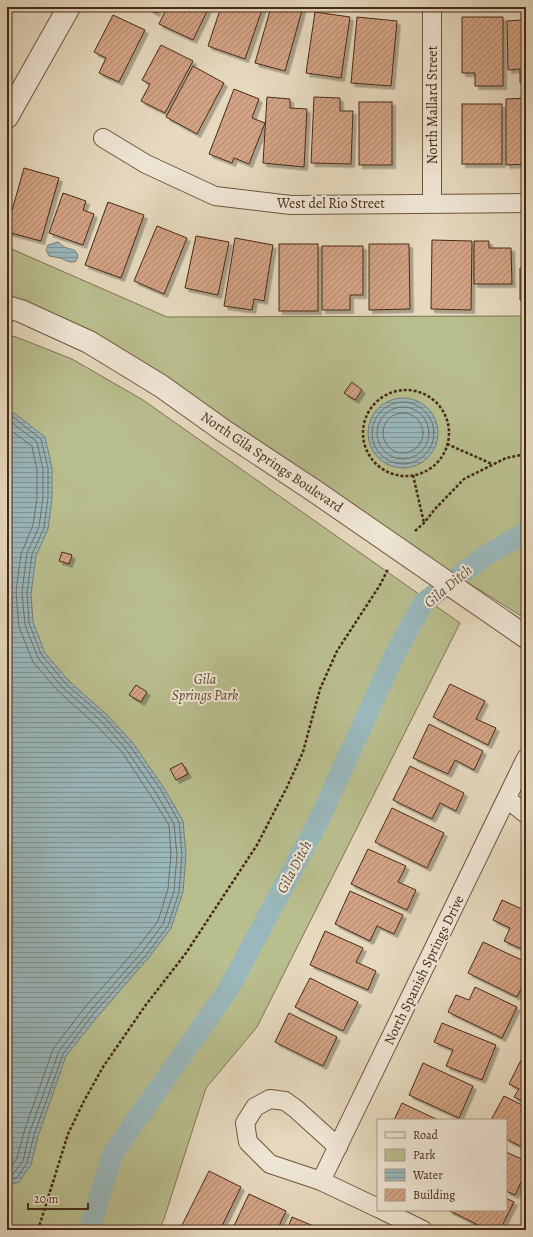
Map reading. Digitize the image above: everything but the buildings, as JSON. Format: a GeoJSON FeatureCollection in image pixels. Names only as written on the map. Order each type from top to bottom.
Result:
{"type":"FeatureCollection","features":[{"type":"Feature","properties":{"kind":"street"},"geometry":{"type":"LineString","coordinates":[[7,117],[69,7]]}},
{"type":"Feature","properties":{"kind":"street","name":"North Mallard Street"},"geometry":{"type":"LineString","coordinates":[[432,7],[432,203]]}},
{"type":"Feature","properties":{"kind":"street","name":"West del Rio Street"},"geometry":{"type":"LineString","coordinates":[[102,138],[146,164],[215,196],[291,205],[526,203]]}},
{"type":"Feature","properties":{"kind":"street","name":"North Gila Springs Boulevard"},"geometry":{"type":"LineString","coordinates":[[7,306],[89,342],[161,386],[224,431],[314,490],[526,637]]}},
{"type":"Feature","properties":{"kind":"street","name":"North Spanish Springs Drive"},"geometry":{"type":"LineString","coordinates":[[321,1181],[526,758]]}},
{"type":"Feature","properties":{"kind":"street"},"geometry":{"type":"LineString","coordinates":[[507,799],[526,814]]}},
{"type":"Feature","properties":{"kind":"street"},"geometry":{"type":"LineString","coordinates":[[338,1147],[285,1101],[270,1099],[255,1107],[245,1124],[248,1142],[270,1164],[321,1181],[377,1208]]}},
{"type":"Feature","properties":{"kind":"street"},"geometry":{"type":"LineString","coordinates":[[384,1211],[423,1230]]}},
{"type":"Feature","properties":{"kind":"path"},"geometry":{"type":"LineString","coordinates":[[398,391],[411,391],[425,395],[437,404],[445,415],[449,429],[447,444],[441,457],[431,468],[418,474],[404,476],[390,473],[377,465],[368,454],[363,440],[363,427],[367,415],[374,404],[385,396],[398,391]]}},
{"type":"Feature","properties":{"kind":"path"},"geometry":{"type":"LineString","coordinates":[[447,444],[492,465]]}},
{"type":"Feature","properties":{"kind":"path"},"geometry":{"type":"LineString","coordinates":[[414,531],[424,523],[435,509],[464,480],[506,458],[526,454]]}},
{"type":"Feature","properties":{"kind":"path"},"geometry":{"type":"LineString","coordinates":[[413,475],[424,523]]}},
{"type":"Feature","properties":{"kind":"path"},"geometry":{"type":"LineString","coordinates":[[38,1230],[68,1134],[88,1094],[103,1067],[145,1006],[186,952],[257,845],[303,752],[320,689],[337,651],[388,569]]}},
{"type":"Feature","properties":{"kind":"green space"},"geometry":{"type":"Polygon","coordinates":[[[7,247],[167,317],[526,316],[526,619],[7,295],[7,247]]]}},
{"type":"Feature","properties":{"kind":"green space","name":"Gila Springs Park"},"geometry":{"type":"Polygon","coordinates":[[[7,335],[16,337],[72,359],[143,400],[460,623],[257,1027],[206,1088],[164,1219],[159,1230],[7,1230],[7,335]]]}},
{"type":"Feature","properties":{"kind":"water"},"geometry":{"type":"Polygon","coordinates":[[[58,242],[75,251],[78,256],[76,261],[70,262],[49,256],[46,250],[48,245],[58,242]]]}},
{"type":"Feature","properties":{"kind":"water"},"geometry":{"type":"Polygon","coordinates":[[[403,398],[416,401],[428,408],[435,420],[438,433],[435,446],[428,458],[416,465],[403,468],[390,465],[378,458],[371,446],[368,433],[371,420],[378,408],[390,401],[403,398]]]}},
{"type":"Feature","properties":{"kind":"water"},"geometry":{"type":"Polygon","coordinates":[[[7,412],[14,413],[45,437],[52,468],[52,499],[48,529],[36,556],[31,594],[33,622],[45,653],[69,681],[107,715],[133,743],[164,788],[183,821],[186,854],[183,892],[171,928],[150,956],[98,1016],[66,1056],[38,1136],[31,1165],[19,1182],[7,1186],[7,412]]]}},
{"type":"Feature","properties":{"kind":"waterway","name":"Gila Ditch"},"geometry":{"type":"LineString","coordinates":[[89,1230],[113,1153],[228,990],[319,820],[392,660],[423,603],[485,556],[526,532]]}}]}
